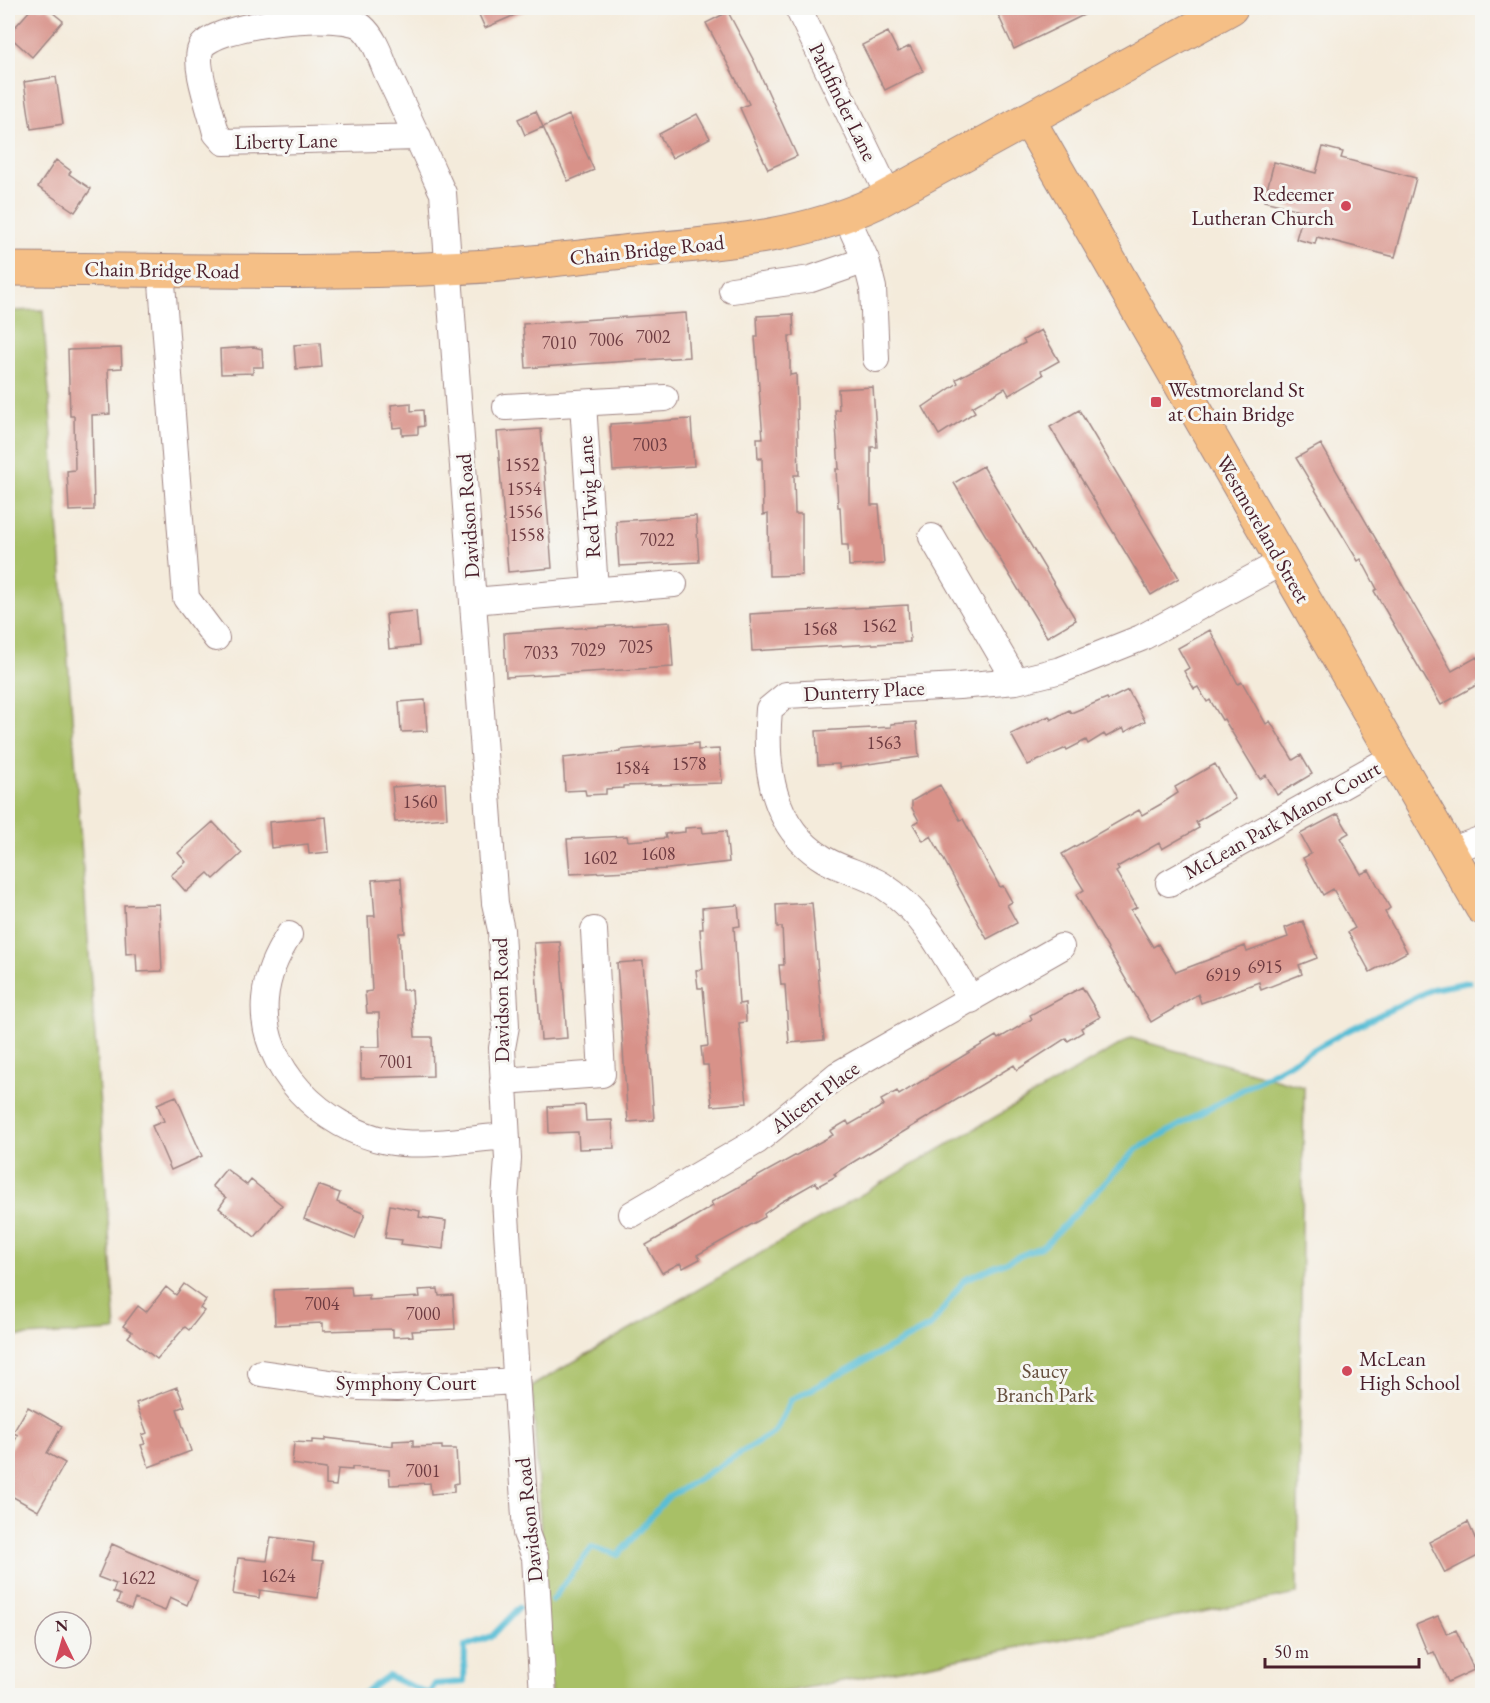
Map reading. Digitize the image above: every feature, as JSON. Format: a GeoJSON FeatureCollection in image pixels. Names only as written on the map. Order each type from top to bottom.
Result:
{"type":"FeatureCollection","features":[{"type":"Feature","properties":{"kind":"main road","name":"Chain Bridge Road"},"geometry":{"type":"LineString","coordinates":[[8,269],[318,272],[450,268],[742,240],[801,230],[846,216],[889,196],[1231,8]]}},
{"type":"Feature","properties":{"kind":"main road","name":"Westmoreland Street"},"geometry":{"type":"LineString","coordinates":[[1028,119],[1482,908]]}},
{"type":"Feature","properties":{"kind":"street","name":"Pathfinder Lane"},"geometry":{"type":"LineString","coordinates":[[798,8],[889,196]]}},
{"type":"Feature","properties":{"kind":"street","name":"Liberty Lane"},"geometry":{"type":"LineString","coordinates":[[418,137],[224,142],[216,133],[198,64],[201,48],[214,36],[277,22],[334,19],[358,24],[372,40],[418,137],[443,193],[450,268]]}},
{"type":"Feature","properties":{"kind":"street"},"geometry":{"type":"LineString","coordinates":[[846,216],[866,260],[873,288],[876,359]]}},
{"type":"Feature","properties":{"kind":"street"},"geometry":{"type":"LineString","coordinates":[[732,290],[811,279],[866,260]]}},
{"type":"Feature","properties":{"kind":"street","name":"Davidson Road"},"geometry":{"type":"LineString","coordinates":[[450,268],[495,903],[501,930],[506,1026],[502,1048],[506,1137],[505,1199],[526,1533],[534,1557],[543,1695]]}},
{"type":"Feature","properties":{"kind":"street"},"geometry":{"type":"LineString","coordinates":[[161,270],[186,598],[216,638]]}},
{"type":"Feature","properties":{"kind":"street"},"geometry":{"type":"LineString","coordinates":[[506,407],[664,398]]}},
{"type":"Feature","properties":{"kind":"street","name":"Red Twig Lane"},"geometry":{"type":"LineString","coordinates":[[583,403],[595,591]]}},
{"type":"Feature","properties":{"kind":"street"},"geometry":{"type":"LineString","coordinates":[[932,537],[1016,681]]}},
{"type":"Feature","properties":{"kind":"street","name":"Dunterry Place"},"geometry":{"type":"LineString","coordinates":[[971,1000],[930,930],[908,907],[882,885],[825,860],[801,843],[786,824],[774,793],[769,762],[770,709],[786,695],[1016,681],[1061,670],[1142,638],[1282,562]]}},
{"type":"Feature","properties":{"kind":"street"},"geometry":{"type":"LineString","coordinates":[[473,601],[674,584]]}},
{"type":"Feature","properties":{"kind":"street","name":"McLean Park Manor Court"},"geometry":{"type":"LineString","coordinates":[[1169,883],[1395,756]]}},
{"type":"Feature","properties":{"kind":"street"},"geometry":{"type":"LineString","coordinates":[[1450,851],[1482,839]]}},
{"type":"Feature","properties":{"kind":"street"},"geometry":{"type":"LineString","coordinates":[[503,1081],[602,1074],[594,930]]}},
{"type":"Feature","properties":{"kind":"street"},"geometry":{"type":"LineString","coordinates":[[289,935],[276,956],[268,979],[265,1002],[270,1035],[280,1062],[296,1087],[315,1106],[337,1123],[364,1135],[389,1141],[418,1143],[506,1137]]}},
{"type":"Feature","properties":{"kind":"street","name":"Alicent Place"},"geometry":{"type":"LineString","coordinates":[[632,1214],[757,1141],[837,1075],[1061,947]]}},
{"type":"Feature","properties":{"kind":"street","name":"Symphony Court"},"geometry":{"type":"LineString","coordinates":[[261,1373],[358,1387],[397,1388],[516,1381]]}},
{"type":"Feature","properties":{"kind":"green space"},"geometry":{"type":"Polygon","coordinates":[[[43,310],[116,1331],[8,1337],[8,311],[43,310]]]}},
{"type":"Feature","properties":{"kind":"green space","name":"Saucy Branch Park"},"geometry":{"type":"Polygon","coordinates":[[[1131,1038],[1304,1087],[1297,1594],[769,1695],[551,1695],[532,1386],[1131,1038]]]}},
{"type":"Feature","properties":{"kind":"building"},"geometry":{"type":"Polygon","coordinates":[[[32,8],[47,8],[63,21],[32,57],[8,35],[32,8]]]}},
{"type":"Feature","properties":{"kind":"building"},"geometry":{"type":"Polygon","coordinates":[[[476,8],[531,8],[485,28],[476,8]]]}},
{"type":"Feature","properties":{"kind":"building"},"geometry":{"type":"Polygon","coordinates":[[[995,8],[1098,8],[1014,49],[995,8]]]}},
{"type":"Feature","properties":{"kind":"building"},"geometry":{"type":"Polygon","coordinates":[[[728,12],[755,63],[797,156],[768,169],[740,108],[749,104],[706,23],[728,12]]]}},
{"type":"Feature","properties":{"kind":"building"},"geometry":{"type":"Polygon","coordinates":[[[888,32],[898,52],[910,46],[923,71],[885,90],[862,45],[888,32]]]}},
{"type":"Feature","properties":{"kind":"building"},"geometry":{"type":"Polygon","coordinates":[[[56,77],[63,124],[31,129],[24,82],[56,77]]]}},
{"type":"Feature","properties":{"kind":"building"},"geometry":{"type":"Polygon","coordinates":[[[536,111],[543,127],[525,135],[518,119],[536,111]]]}},
{"type":"Feature","properties":{"kind":"building"},"geometry":{"type":"Polygon","coordinates":[[[697,114],[710,138],[672,158],[659,134],[697,114]]]}},
{"type":"Feature","properties":{"kind":"building"},"geometry":{"type":"Polygon","coordinates":[[[569,115],[594,170],[568,181],[543,127],[569,115]]]}},
{"type":"Feature","properties":{"kind":"building","name":"Redeemer Lutheran Church"},"geometry":{"type":"Polygon","coordinates":[[[1323,147],[1343,152],[1341,158],[1416,178],[1395,257],[1317,237],[1315,244],[1296,239],[1304,211],[1264,201],[1274,162],[1316,173],[1323,147]]]}},
{"type":"Feature","properties":{"kind":"building"},"geometry":{"type":"Polygon","coordinates":[[[56,160],[71,171],[69,174],[91,189],[75,212],[38,187],[56,160]]]}},
{"type":"Feature","properties":{"kind":"building"},"geometry":{"type":"Polygon","coordinates":[[[686,313],[689,357],[526,368],[523,324],[686,313]]]}},
{"type":"Feature","properties":{"kind":"building"},"geometry":{"type":"Polygon","coordinates":[[[793,314],[794,336],[789,336],[790,375],[796,374],[799,475],[794,475],[795,514],[802,514],[802,575],[769,576],[768,514],[763,515],[762,458],[758,459],[757,438],[763,438],[755,337],[758,337],[757,316],[793,314]]]}},
{"type":"Feature","properties":{"kind":"building"},"geometry":{"type":"Polygon","coordinates":[[[1041,330],[1059,361],[1041,371],[1043,375],[1009,395],[1005,388],[972,407],[975,412],[939,435],[923,407],[958,383],[956,379],[1025,343],[1023,340],[1041,330]]]}},
{"type":"Feature","properties":{"kind":"building"},"geometry":{"type":"Polygon","coordinates":[[[320,343],[322,367],[296,369],[294,345],[320,343]]]}},
{"type":"Feature","properties":{"kind":"building"},"geometry":{"type":"Polygon","coordinates":[[[254,347],[262,349],[263,367],[253,367],[253,373],[221,374],[220,349],[254,347]]]}},
{"type":"Feature","properties":{"kind":"building"},"geometry":{"type":"Polygon","coordinates":[[[121,348],[122,368],[108,369],[110,414],[92,415],[94,510],[69,511],[67,471],[75,470],[74,416],[70,416],[68,350],[121,348]]]}},
{"type":"Feature","properties":{"kind":"building"},"geometry":{"type":"Polygon","coordinates":[[[873,387],[877,447],[871,447],[871,505],[879,505],[884,564],[849,566],[848,545],[842,545],[840,507],[838,507],[836,469],[839,469],[835,410],[839,410],[838,389],[873,387]]]}},
{"type":"Feature","properties":{"kind":"building"},"geometry":{"type":"Polygon","coordinates":[[[411,403],[411,411],[423,410],[424,426],[418,427],[418,434],[402,435],[402,427],[393,428],[391,405],[411,403]]]}},
{"type":"Feature","properties":{"kind":"building"},"geometry":{"type":"Polygon","coordinates":[[[1079,410],[1179,578],[1151,595],[1050,427],[1079,410]]]}},
{"type":"Feature","properties":{"kind":"building"},"geometry":{"type":"Polygon","coordinates":[[[691,419],[694,466],[613,471],[610,424],[691,419]]]}},
{"type":"Feature","properties":{"kind":"building"},"geometry":{"type":"Polygon","coordinates":[[[541,429],[552,568],[508,572],[497,432],[541,429]]]}},
{"type":"Feature","properties":{"kind":"building"},"geometry":{"type":"Polygon","coordinates":[[[1321,444],[1452,671],[1477,657],[1482,667],[1482,682],[1441,705],[1374,591],[1377,589],[1361,559],[1358,561],[1296,458],[1321,444]]]}},
{"type":"Feature","properties":{"kind":"building"},"geometry":{"type":"Polygon","coordinates":[[[983,466],[1076,620],[1047,637],[954,483],[983,466]]]}},
{"type":"Feature","properties":{"kind":"building"},"geometry":{"type":"Polygon","coordinates":[[[696,516],[699,562],[619,566],[616,521],[696,516]]]}},
{"type":"Feature","properties":{"kind":"building"},"geometry":{"type":"Polygon","coordinates":[[[908,605],[910,642],[752,651],[750,614],[908,605]]]}},
{"type":"Feature","properties":{"kind":"building"},"geometry":{"type":"Polygon","coordinates":[[[416,611],[419,646],[389,649],[386,614],[416,611]]]}},
{"type":"Feature","properties":{"kind":"building"},"geometry":{"type":"Polygon","coordinates":[[[670,622],[673,667],[506,677],[504,633],[670,622]]]}},
{"type":"Feature","properties":{"kind":"building"},"geometry":{"type":"Polygon","coordinates":[[[1210,630],[1238,684],[1242,682],[1266,724],[1270,721],[1293,760],[1301,755],[1312,774],[1277,795],[1266,775],[1260,779],[1224,719],[1222,720],[1210,700],[1207,702],[1198,687],[1194,689],[1184,671],[1189,668],[1178,648],[1210,630]]]}},
{"type":"Feature","properties":{"kind":"building"},"geometry":{"type":"Polygon","coordinates":[[[1128,690],[1145,721],[1125,732],[1123,728],[1106,737],[1104,734],[1088,744],[1086,740],[1028,765],[1011,734],[1049,716],[1051,720],[1069,710],[1071,713],[1128,690]]]}},
{"type":"Feature","properties":{"kind":"building"},"geometry":{"type":"Polygon","coordinates":[[[425,700],[427,731],[401,732],[399,702],[425,700]]]}},
{"type":"Feature","properties":{"kind":"building"},"geometry":{"type":"Polygon","coordinates":[[[916,722],[919,757],[839,768],[839,764],[818,765],[816,731],[891,727],[891,724],[916,722]]]}},
{"type":"Feature","properties":{"kind":"building"},"geometry":{"type":"Polygon","coordinates":[[[698,743],[698,750],[719,749],[722,783],[623,786],[623,788],[606,789],[606,794],[586,795],[585,790],[565,791],[563,758],[698,743]]]}},
{"type":"Feature","properties":{"kind":"building"},"geometry":{"type":"Polygon","coordinates":[[[1215,764],[1235,799],[1196,822],[1199,828],[1162,849],[1159,843],[1117,867],[1119,870],[1116,872],[1137,907],[1131,910],[1153,947],[1158,944],[1176,972],[1245,946],[1247,952],[1288,937],[1285,928],[1303,921],[1317,958],[1299,965],[1302,974],[1261,990],[1259,982],[1201,1003],[1198,994],[1151,1022],[1076,895],[1084,890],[1062,854],[1139,810],[1142,815],[1161,804],[1178,793],[1175,787],[1215,764]]]}},
{"type":"Feature","properties":{"kind":"building"},"geometry":{"type":"Polygon","coordinates":[[[445,783],[447,818],[395,822],[392,787],[445,783]]]}},
{"type":"Feature","properties":{"kind":"building"},"geometry":{"type":"Polygon","coordinates":[[[940,785],[960,820],[963,819],[1000,887],[1003,886],[1012,902],[1007,905],[1017,923],[987,939],[931,836],[923,841],[913,824],[919,821],[912,808],[912,801],[940,785]]]}},
{"type":"Feature","properties":{"kind":"building"},"geometry":{"type":"Polygon","coordinates":[[[1338,814],[1349,833],[1340,838],[1361,874],[1369,870],[1390,908],[1385,912],[1407,952],[1370,972],[1348,932],[1355,928],[1333,889],[1323,895],[1303,858],[1311,854],[1300,834],[1338,814]]]}},
{"type":"Feature","properties":{"kind":"building"},"geometry":{"type":"Polygon","coordinates":[[[326,817],[329,852],[309,854],[308,844],[271,848],[269,822],[326,817]]]}},
{"type":"Feature","properties":{"kind":"building"},"geometry":{"type":"Polygon","coordinates":[[[213,822],[242,853],[214,879],[208,873],[186,892],[171,875],[186,862],[178,853],[213,822]]]}},
{"type":"Feature","properties":{"kind":"building"},"geometry":{"type":"Polygon","coordinates":[[[702,827],[703,833],[726,831],[729,862],[668,869],[570,874],[567,839],[627,836],[628,841],[666,838],[665,834],[685,832],[685,828],[702,827]]]}},
{"type":"Feature","properties":{"kind":"building"},"geometry":{"type":"Polygon","coordinates":[[[401,878],[405,933],[399,933],[402,990],[412,990],[415,1037],[432,1037],[433,1076],[361,1078],[360,1047],[380,1047],[379,1013],[367,1013],[365,992],[372,991],[368,916],[375,916],[372,880],[401,878]]]}},
{"type":"Feature","properties":{"kind":"building"},"geometry":{"type":"Polygon","coordinates":[[[812,903],[824,1040],[789,1043],[785,985],[781,985],[779,965],[784,965],[782,927],[777,927],[776,905],[812,903]]]}},
{"type":"Feature","properties":{"kind":"building"},"geometry":{"type":"Polygon","coordinates":[[[159,904],[162,971],[137,972],[136,953],[126,954],[124,905],[159,904]]]}},
{"type":"Feature","properties":{"kind":"building"},"geometry":{"type":"Polygon","coordinates":[[[738,905],[740,926],[734,927],[739,1004],[745,1003],[746,1022],[739,1023],[747,1103],[712,1106],[708,1065],[703,1065],[701,1047],[708,1046],[703,988],[698,988],[696,970],[703,969],[700,929],[703,929],[702,908],[738,905]]]}},
{"type":"Feature","properties":{"kind":"building"},"geometry":{"type":"Polygon","coordinates":[[[560,942],[567,1038],[541,1040],[534,943],[560,942]]]}},
{"type":"Feature","properties":{"kind":"building"},"geometry":{"type":"Polygon","coordinates":[[[643,961],[654,1120],[628,1122],[617,963],[643,961]]]}},
{"type":"Feature","properties":{"kind":"building"},"geometry":{"type":"Polygon","coordinates":[[[1082,987],[1100,1017],[1081,1028],[1083,1032],[1068,1041],[1066,1038],[1017,1070],[1014,1065],[834,1174],[836,1176],[818,1186],[816,1182],[781,1202],[764,1214],[765,1217],[697,1255],[700,1259],[683,1268],[680,1263],[662,1273],[646,1245],[713,1206],[711,1202],[833,1135],[830,1131],[847,1121],[849,1125],[884,1105],[881,1100],[897,1091],[899,1095],[996,1036],[998,1039],[1032,1019],[1030,1015],[1082,987]]]}},
{"type":"Feature","properties":{"kind":"building"},"geometry":{"type":"Polygon","coordinates":[[[176,1096],[202,1156],[171,1170],[152,1126],[164,1121],[157,1104],[176,1096]]]}},
{"type":"Feature","properties":{"kind":"building"},"geometry":{"type":"Polygon","coordinates":[[[585,1105],[586,1121],[612,1120],[614,1148],[579,1149],[578,1132],[549,1133],[548,1107],[585,1105]]]}},
{"type":"Feature","properties":{"kind":"building"},"geometry":{"type":"Polygon","coordinates":[[[226,1169],[247,1185],[251,1180],[282,1205],[255,1237],[219,1208],[226,1198],[212,1186],[226,1169]]]}},
{"type":"Feature","properties":{"kind":"building"},"geometry":{"type":"Polygon","coordinates":[[[318,1185],[340,1193],[337,1202],[365,1214],[355,1239],[304,1219],[318,1185]]]}},
{"type":"Feature","properties":{"kind":"building"},"geometry":{"type":"Polygon","coordinates":[[[390,1205],[420,1211],[419,1217],[446,1221],[443,1249],[401,1244],[402,1240],[385,1238],[390,1205]]]}},
{"type":"Feature","properties":{"kind":"building"},"geometry":{"type":"Polygon","coordinates":[[[184,1284],[206,1300],[200,1308],[204,1311],[189,1330],[185,1327],[157,1359],[128,1337],[132,1332],[123,1326],[138,1306],[146,1312],[166,1287],[176,1295],[184,1284]]]}},
{"type":"Feature","properties":{"kind":"building"},"geometry":{"type":"Polygon","coordinates":[[[351,1287],[352,1296],[369,1295],[369,1300],[420,1297],[419,1290],[438,1289],[439,1296],[453,1295],[455,1329],[412,1331],[413,1336],[393,1337],[393,1329],[323,1331],[323,1323],[275,1325],[274,1290],[351,1287]]]}},
{"type":"Feature","properties":{"kind":"building"},"geometry":{"type":"Polygon","coordinates":[[[177,1387],[185,1406],[177,1409],[191,1451],[149,1467],[141,1445],[145,1444],[142,1435],[147,1433],[136,1403],[177,1387]]]}},
{"type":"Feature","properties":{"kind":"building"},"geometry":{"type":"Polygon","coordinates":[[[28,1407],[62,1426],[47,1453],[65,1463],[38,1511],[8,1494],[8,1453],[18,1435],[13,1433],[28,1407]]]}},
{"type":"Feature","properties":{"kind":"building"},"geometry":{"type":"Polygon","coordinates":[[[326,1438],[393,1446],[393,1441],[413,1440],[413,1447],[442,1446],[442,1449],[456,1449],[458,1483],[454,1484],[454,1492],[431,1494],[430,1483],[390,1485],[389,1470],[352,1467],[352,1470],[338,1469],[336,1486],[326,1485],[326,1469],[292,1464],[294,1442],[312,1443],[312,1440],[326,1441],[326,1438]]]}},
{"type":"Feature","properties":{"kind":"building"},"geometry":{"type":"Polygon","coordinates":[[[1468,1522],[1482,1554],[1445,1573],[1429,1542],[1468,1522]]]}},
{"type":"Feature","properties":{"kind":"building"},"geometry":{"type":"Polygon","coordinates":[[[271,1537],[314,1543],[312,1560],[323,1561],[318,1598],[260,1590],[259,1598],[233,1594],[238,1558],[267,1561],[271,1537]]]}},
{"type":"Feature","properties":{"kind":"building"},"geometry":{"type":"Polygon","coordinates":[[[112,1544],[197,1581],[187,1605],[170,1597],[165,1611],[135,1599],[131,1609],[117,1603],[120,1595],[113,1592],[116,1584],[98,1577],[112,1544]]]}},
{"type":"Feature","properties":{"kind":"building"},"geometry":{"type":"Polygon","coordinates":[[[1438,1616],[1447,1634],[1456,1630],[1474,1670],[1448,1682],[1434,1652],[1428,1654],[1416,1625],[1438,1616]]]}},
{"type":"Feature","properties":{"kind":"waterway"},"geometry":{"type":"LineString","coordinates":[[552,1600],[592,1547],[618,1555],[667,1498],[775,1432],[791,1400],[931,1326],[964,1280],[1045,1245],[1137,1149],[1343,1033],[1432,989],[1469,982]]}},
{"type":"Feature","properties":{"kind":"waterway"},"geometry":{"type":"LineString","coordinates":[[360,1696],[388,1676],[429,1694],[435,1684],[464,1682],[465,1646],[492,1636],[519,1608]]}},
{"type":"Feature","properties":{"kind":"place","name":"Redeemer Lutheran Church"},"geometry":{"type":"Point","coordinates":[1346,206]}},
{"type":"Feature","properties":{"kind":"place","name":"Westmoreland St at Chain Bridge"},"geometry":{"type":"Point","coordinates":[1156,402]}},
{"type":"Feature","properties":{"kind":"place","name":"McLean High School"},"geometry":{"type":"Point","coordinates":[1347,1371]}}]}
